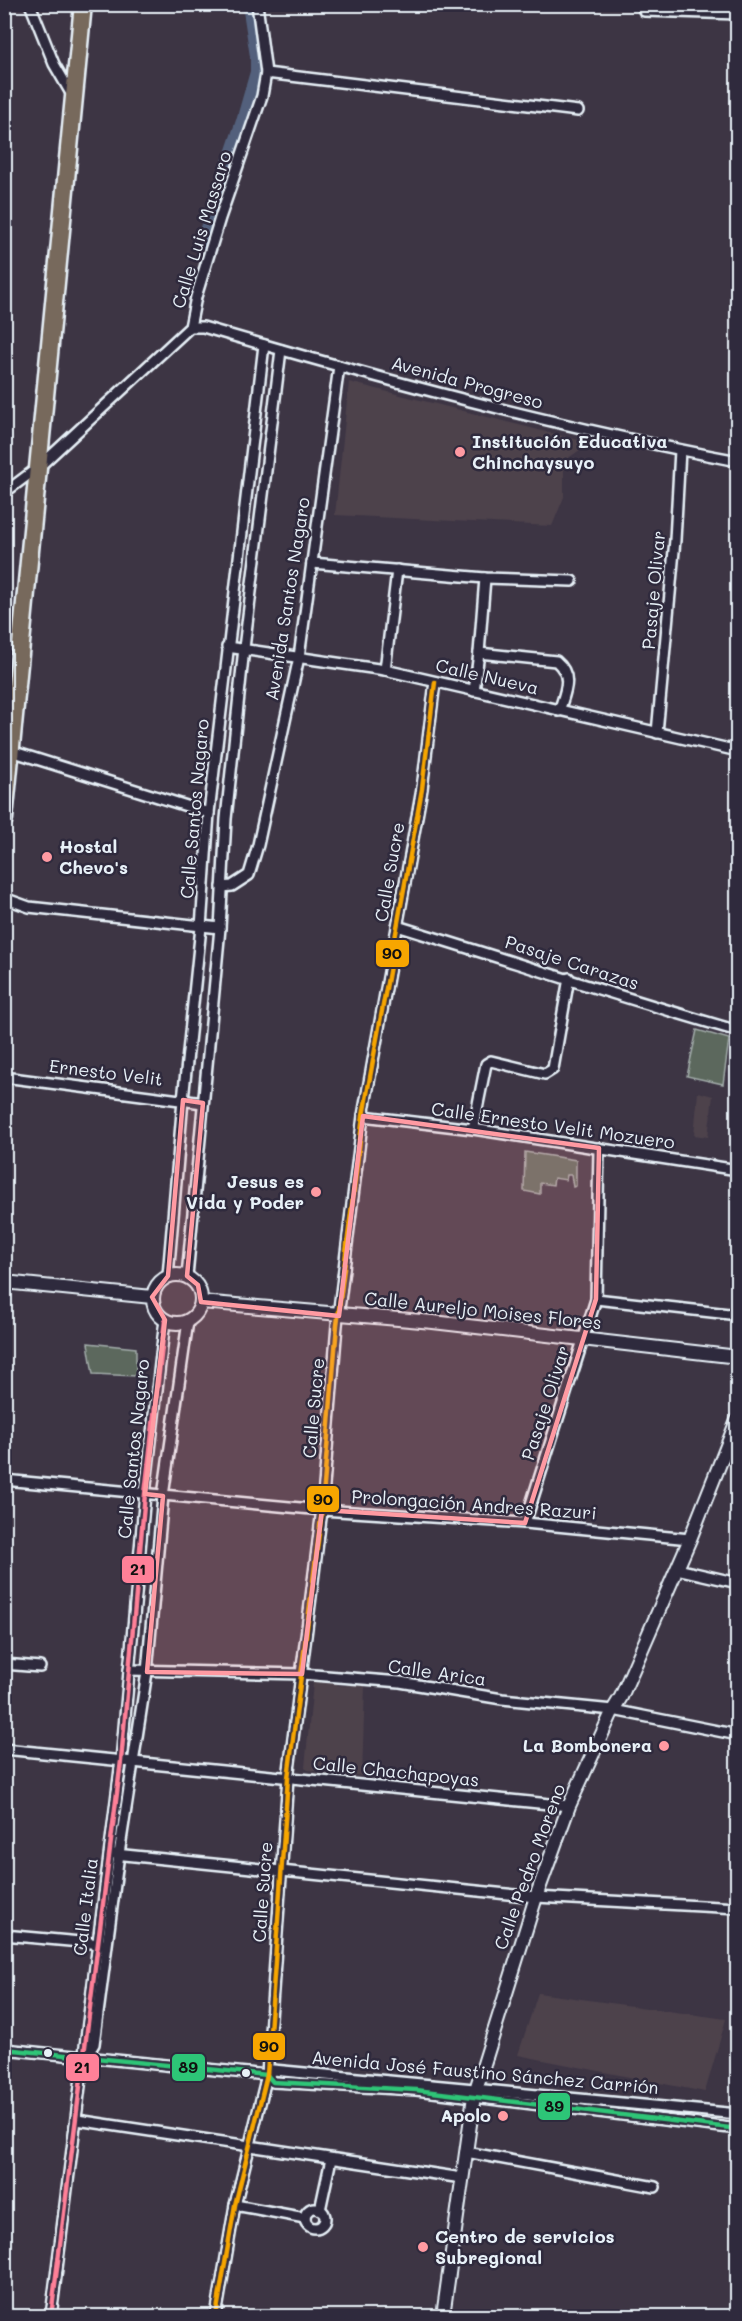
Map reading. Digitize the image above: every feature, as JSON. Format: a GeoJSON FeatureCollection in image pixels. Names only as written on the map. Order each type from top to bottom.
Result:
{"type":"FeatureCollection","features":[{"type":"Feature","properties":{"kind":"highway"},"geometry":{"type":"LineString","coordinates":[[4,819],[83,4]]}},
{"type":"Feature","properties":{"kind":"main road"},"geometry":{"type":"LineString","coordinates":[[181,1274],[187,1276],[198,1285],[201,1302],[198,1312],[188,1321],[173,1323],[165,1320],[154,1309],[152,1297],[156,1286],[168,1276],[181,1274]]}},
{"type":"Feature","properties":{"kind":"main road"},"geometry":{"type":"LineString","coordinates":[[4,1282],[152,1297]]}},
{"type":"Feature","properties":{"kind":"main road","name":"Calle Aureljo Moises Flores"},"geometry":{"type":"LineString","coordinates":[[201,1302],[339,1316],[433,1322],[738,1357]]}},
{"type":"Feature","properties":{"kind":"main road"},"geometry":{"type":"LineString","coordinates":[[724,1356],[738,1366]]}},
{"type":"Feature","properties":{"kind":"main road","name":"Calle Pedro Moreno"},"geometry":{"type":"LineString","coordinates":[[443,2316],[475,2092],[536,1897],[568,1806],[621,1697],[690,1539],[738,1418]]}},
{"type":"Feature","properties":{"kind":"street"},"geometry":{"type":"LineString","coordinates":[[30,4],[54,64],[74,98]]}},
{"type":"Feature","properties":{"kind":"street","name":"Calle Luis Massaro"},"geometry":{"type":"LineString","coordinates":[[4,493],[40,466],[190,327],[196,297],[220,218],[262,96],[266,73],[257,4]]}},
{"type":"Feature","properties":{"kind":"street"},"geometry":{"type":"LineString","coordinates":[[644,11],[738,14]]}},
{"type":"Feature","properties":{"kind":"street"},"geometry":{"type":"LineString","coordinates":[[266,73],[578,111]]}},
{"type":"Feature","properties":{"kind":"street","name":"Avenida Progreso"},"geometry":{"type":"LineString","coordinates":[[190,327],[203,327],[339,366],[549,421],[738,461]]}},
{"type":"Feature","properties":{"kind":"street","name":"Calle Santos Nagaro"},"geometry":{"type":"LineString","coordinates":[[168,1276],[201,927],[209,813],[264,345]]}},
{"type":"Feature","properties":{"kind":"street","name":"Calle Santos Nagaro"},"geometry":{"type":"LineString","coordinates":[[187,1276],[220,928],[226,819],[244,648],[281,350]]}},
{"type":"Feature","properties":{"kind":"street","name":"Avenida Santos Nagaro"},"geometry":{"type":"LineString","coordinates":[[222,888],[241,882],[249,875],[258,845],[299,657],[339,366]]}},
{"type":"Feature","properties":{"kind":"street","name":"Pasaje Olivar"},"geometry":{"type":"LineString","coordinates":[[657,733],[671,584],[680,450]]}},
{"type":"Feature","properties":{"kind":"street"},"geometry":{"type":"LineString","coordinates":[[312,563],[485,578],[572,581]]}},
{"type":"Feature","properties":{"kind":"street"},"geometry":{"type":"LineString","coordinates":[[385,670],[397,570]]}},
{"type":"Feature","properties":{"kind":"street"},"geometry":{"type":"LineString","coordinates":[[474,691],[485,578]]}},
{"type":"Feature","properties":{"kind":"street","name":"Calle Nueva"},"geometry":{"type":"LineString","coordinates":[[227,646],[385,670],[738,751]]}},
{"type":"Feature","properties":{"kind":"street"},"geometry":{"type":"LineString","coordinates":[[479,653],[556,661],[567,674],[568,683],[559,711]]}},
{"type":"Feature","properties":{"kind":"street","name":"Calle Sucre"},"geometry":{"type":"LineString","coordinates":[[216,2316],[235,2205],[267,2075],[288,1778],[322,1510],[339,1316],[363,1116],[422,789],[435,682]]}},
{"type":"Feature","properties":{"kind":"street"},"geometry":{"type":"LineString","coordinates":[[11,751],[209,813]]}},
{"type":"Feature","properties":{"kind":"street"},"geometry":{"type":"LineString","coordinates":[[4,898],[29,908],[220,928]]}},
{"type":"Feature","properties":{"kind":"street","name":"Pasaje Carazas"},"geometry":{"type":"LineString","coordinates":[[397,926],[738,1031]]}},
{"type":"Feature","properties":{"kind":"street"},"geometry":{"type":"LineString","coordinates":[[473,1129],[486,1064],[491,1061],[545,1074],[552,1069],[569,978]]}},
{"type":"Feature","properties":{"kind":"street","name":"Ernesto Velit"},"geometry":{"type":"LineString","coordinates":[[4,1077],[203,1103]]}},
{"type":"Feature","properties":{"kind":"street","name":"Calle Ernesto Velit Mozuero"},"geometry":{"type":"LineString","coordinates":[[363,1116],[473,1129],[738,1170]]}},
{"type":"Feature","properties":{"kind":"street","name":"Pasaje Olivar"},"geometry":{"type":"LineString","coordinates":[[525,1523],[596,1299],[599,1149]]}},
{"type":"Feature","properties":{"kind":"street"},"geometry":{"type":"LineString","coordinates":[[596,1299],[738,1315]]}},
{"type":"Feature","properties":{"kind":"street","name":"Calle Santos Nagaro"},"geometry":{"type":"LineString","coordinates":[[121,1761],[145,1494],[165,1320]]}},
{"type":"Feature","properties":{"kind":"street","name":"Calle Santos Nagaro"},"geometry":{"type":"LineString","coordinates":[[133,1762],[147,1672],[163,1496],[188,1321]]}},
{"type":"Feature","properties":{"kind":"street","name":"Prolongación Andres Razuri"},"geometry":{"type":"LineString","coordinates":[[4,1480],[322,1510],[525,1523],[690,1539]]}},
{"type":"Feature","properties":{"kind":"street"},"geometry":{"type":"LineString","coordinates":[[677,1569],[738,1583]]}},
{"type":"Feature","properties":{"kind":"street"},"geometry":{"type":"LineString","coordinates":[[4,1664],[40,1667]]}},
{"type":"Feature","properties":{"kind":"street","name":"Calle Arica"},"geometry":{"type":"LineString","coordinates":[[129,1670],[302,1674],[400,1682],[502,1699],[613,1710],[738,1735]]}},
{"type":"Feature","properties":{"kind":"street","name":"Calle Chachapoyas"},"geometry":{"type":"LineString","coordinates":[[4,1749],[568,1806]]}},
{"type":"Feature","properties":{"kind":"street","name":"Calle Italia"},"geometry":{"type":"LineString","coordinates":[[51,2316],[86,2057],[85,2046],[103,1944],[114,1854],[121,1761]]}},
{"type":"Feature","properties":{"kind":"street","name":"Calle Italia"},"geometry":{"type":"LineString","coordinates":[[114,1854],[133,1762]]}},
{"type":"Feature","properties":{"kind":"street"},"geometry":{"type":"LineString","coordinates":[[114,1854],[536,1897],[738,1908]]}},
{"type":"Feature","properties":{"kind":"street"},"geometry":{"type":"LineString","coordinates":[[4,1935],[103,1944]]}},
{"type":"Feature","properties":{"kind":"street","name":"Avenida José Faustino Sánchez Carrión"},"geometry":{"type":"LineString","coordinates":[[4,2049],[267,2075],[273,2082],[475,2092],[738,2114]]}},
{"type":"Feature","properties":{"kind":"street","name":"Avenida José Faustino Sánchez Carrión"},"geometry":{"type":"LineString","coordinates":[[475,2092],[738,2129]]}},
{"type":"Feature","properties":{"kind":"street"},"geometry":{"type":"LineString","coordinates":[[77,2120],[462,2178]]}},
{"type":"Feature","properties":{"kind":"street"},"geometry":{"type":"LineString","coordinates":[[466,2152],[655,2187]]}},
{"type":"Feature","properties":{"kind":"street"},"geometry":{"type":"LineString","coordinates":[[320,2210],[331,2159]]}},
{"type":"Feature","properties":{"kind":"street"},"geometry":{"type":"LineString","coordinates":[[235,2205],[305,2218]]}},
{"type":"Feature","properties":{"kind":"street"},"geometry":{"type":"LineString","coordinates":[[317,2208],[324,2213],[324,2222],[318,2228],[309,2226],[305,2218],[309,2211],[317,2208]]}},
{"type":"Feature","properties":{"kind":"highlighted area"},"geometry":{"type":"Polygon","coordinates":[[[183,1100],[203,1103],[187,1276],[198,1285],[201,1302],[339,1316],[363,1116],[599,1148],[596,1299],[525,1523],[322,1510],[302,1674],[147,1672],[163,1496],[145,1494],[165,1320],[152,1297],[168,1276],[183,1100]]]}},
{"type":"Feature","properties":{"kind":"shaded area","name":"Institución Educativa Chinchaysuyo"},"geometry":{"type":"Polygon","coordinates":[[[349,382],[590,443],[564,461],[564,497],[552,526],[335,515],[349,382]]]}},
{"type":"Feature","properties":{"kind":"shaded area"},"geometry":{"type":"Polygon","coordinates":[[[698,1092],[713,1096],[708,1137],[694,1135],[698,1092]]]}},
{"type":"Feature","properties":{"kind":"shaded area"},"geometry":{"type":"Polygon","coordinates":[[[317,1680],[336,1682],[338,1685],[346,1686],[348,1684],[365,1686],[362,1776],[308,1770],[305,1767],[313,1683],[317,1680]]]}},
{"type":"Feature","properties":{"kind":"shaded area"},"geometry":{"type":"Polygon","coordinates":[[[538,1993],[726,2019],[705,2092],[518,2055],[538,1993]]]}},
{"type":"Feature","properties":{"kind":"green space"},"geometry":{"type":"Polygon","coordinates":[[[697,1030],[729,1039],[723,1084],[687,1076],[697,1030]]]}},
{"type":"Feature","properties":{"kind":"green space"},"geometry":{"type":"Polygon","coordinates":[[[525,1152],[576,1160],[576,1186],[573,1187],[571,1175],[567,1175],[566,1180],[554,1178],[553,1185],[540,1183],[540,1194],[524,1191],[525,1152]]]}},
{"type":"Feature","properties":{"kind":"green space"},"geometry":{"type":"Polygon","coordinates":[[[88,1343],[136,1348],[136,1376],[93,1374],[88,1343]]]}},
{"type":"Feature","properties":{"kind":"waterway"},"geometry":{"type":"LineString","coordinates":[[201,243],[256,72],[256,56],[248,4]]}},
{"type":"Feature","properties":{"kind":"transit line","name":"90"},"geometry":{"type":"LineString","coordinates":[[216,2316],[235,2205],[267,2075],[288,1778],[322,1510],[337,1325],[363,1116],[422,789],[435,682]]}},
{"type":"Feature","properties":{"kind":"transit line","name":"21"},"geometry":{"type":"LineString","coordinates":[[51,2316],[121,1761],[145,1494],[165,1320]]}},
{"type":"Feature","properties":{"kind":"transit line","name":"89"},"geometry":{"type":"LineString","coordinates":[[4,2049],[267,2075],[273,2082],[416,2090],[738,2129]]}},
{"type":"Feature","properties":{"kind":"place","name":"Institución Educativa Chinchaysuyo"},"geometry":{"type":"Point","coordinates":[460,452]}},
{"type":"Feature","properties":{"kind":"place","name":"Hostal Chevo's"},"geometry":{"type":"Point","coordinates":[47,857]}},
{"type":"Feature","properties":{"kind":"place","name":"Jesus es Vida y Poder"},"geometry":{"type":"Point","coordinates":[316,1192]}},
{"type":"Feature","properties":{"kind":"place","name":"La Bombonera"},"geometry":{"type":"Point","coordinates":[664,1746]}},
{"type":"Feature","properties":{"kind":"place","name":"Apolo"},"geometry":{"type":"Point","coordinates":[503,2116]}},
{"type":"Feature","properties":{"kind":"place","name":"Centro de servicios Subregional"},"geometry":{"type":"Point","coordinates":[423,2247]}}]}
